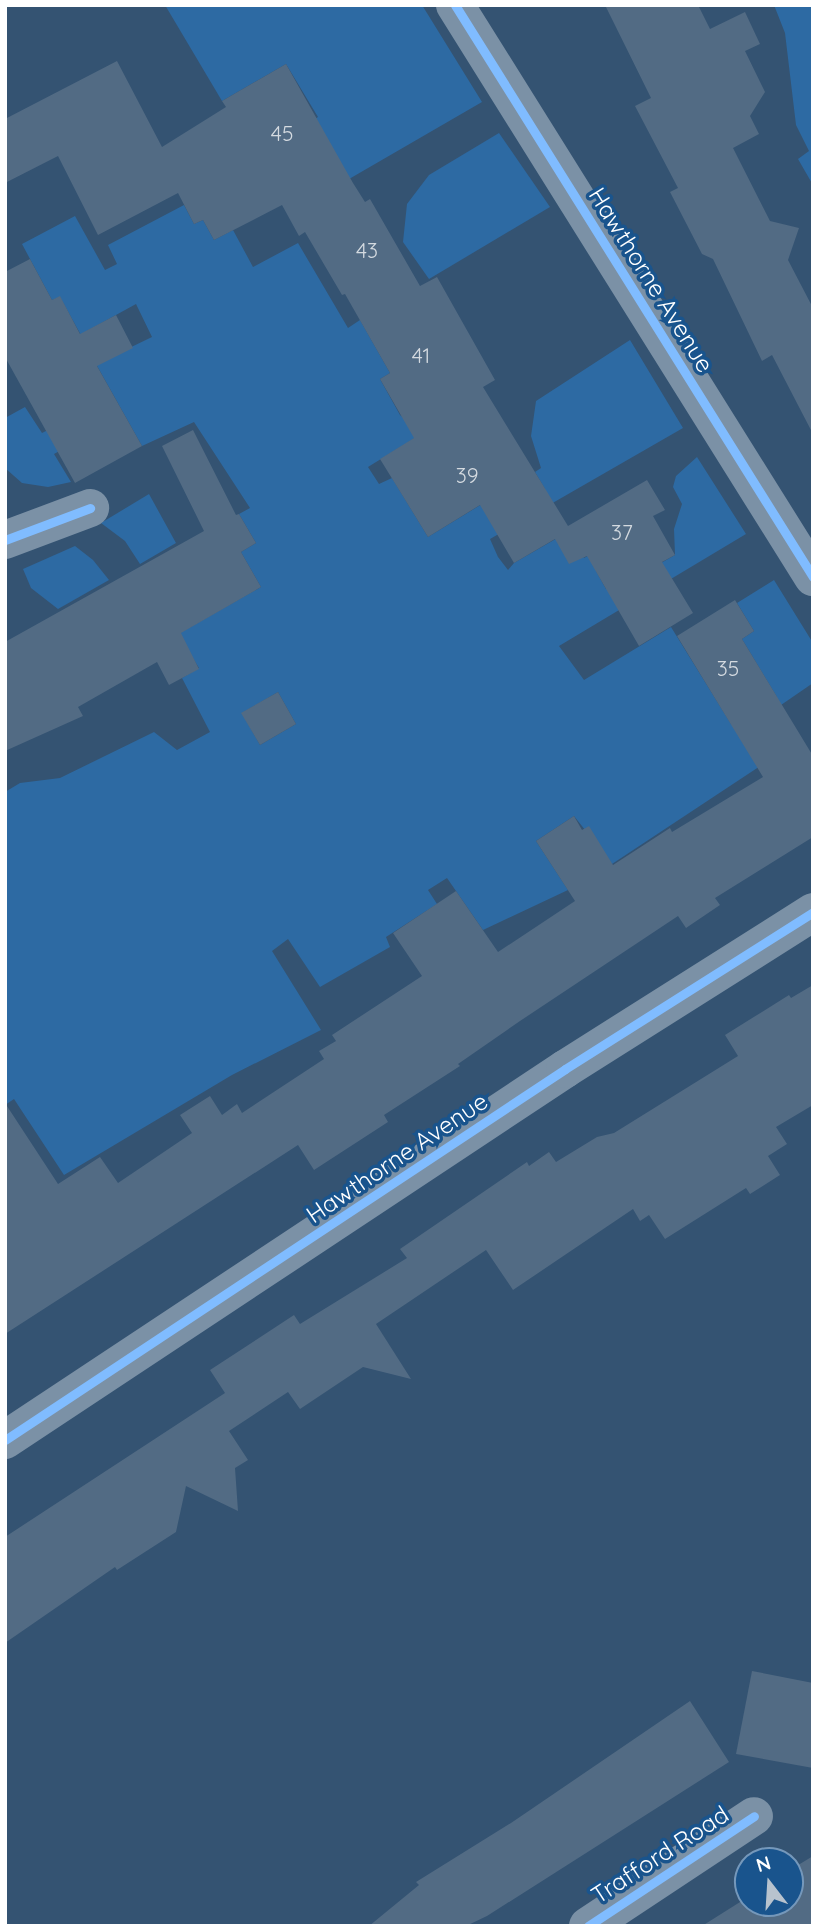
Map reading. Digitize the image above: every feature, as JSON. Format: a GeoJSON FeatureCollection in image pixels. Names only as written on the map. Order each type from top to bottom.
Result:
{"type":"FeatureCollection","features":[{"type":"Feature","properties":{"kind":"street","name":"Hawthorne Avenue"},"geometry":{"type":"LineString","coordinates":[[454,5],[813,577]]}},
{"type":"Feature","properties":{"kind":"street"},"geometry":{"type":"LineString","coordinates":[[8,533],[90,508]]}},
{"type":"Feature","properties":{"kind":"street","name":"Hawthorne Avenue"},"geometry":{"type":"LineString","coordinates":[[5,1440],[548,1081],[813,912]]}},
{"type":"Feature","properties":{"kind":"street","name":"Trafford Road"},"geometry":{"type":"LineString","coordinates":[[588,1926],[754,1816]]}},
{"type":"Feature","properties":{"kind":"shaded area"},"geometry":{"type":"Polygon","coordinates":[[[165,5],[422,5],[482,102],[318,197],[315,119],[318,117],[286,64],[222,101],[165,5]]]}},
{"type":"Feature","properties":{"kind":"shaded area"},"geometry":{"type":"Polygon","coordinates":[[[774,5],[813,5],[813,185],[798,159],[809,151],[796,125],[785,33],[774,5]]]}},
{"type":"Feature","properties":{"kind":"shaded area"},"geometry":{"type":"Polygon","coordinates":[[[499,133],[550,207],[429,279],[403,242],[407,204],[429,175],[499,133]]]}},
{"type":"Feature","properties":{"kind":"shaded area"},"geometry":{"type":"Polygon","coordinates":[[[184,205],[194,224],[203,220],[214,240],[233,230],[253,267],[298,243],[348,328],[360,320],[390,373],[380,379],[400,415],[423,433],[368,467],[379,484],[392,478],[428,537],[505,490],[545,489],[535,472],[541,468],[531,436],[536,401],[630,340],[683,428],[490,539],[498,557],[508,570],[514,563],[573,529],[573,538],[584,558],[605,546],[596,571],[606,589],[626,583],[675,555],[674,529],[682,504],[673,487],[676,476],[697,457],[746,534],[559,646],[584,680],[671,627],[731,724],[777,697],[742,639],[754,631],[737,603],[774,580],[813,643],[813,683],[781,705],[801,739],[612,864],[574,816],[536,841],[568,890],[483,930],[447,878],[428,890],[437,904],[386,937],[390,947],[320,987],[288,939],[272,951],[321,1030],[232,1075],[64,1175],[14,1099],[5,1105],[5,792],[20,783],[60,778],[154,732],[177,750],[210,732],[182,678],[199,668],[178,634],[261,587],[241,552],[256,543],[239,514],[250,508],[194,422],[142,446],[96,364],[152,337],[136,304],[85,332],[82,337],[60,297],[52,300],[22,244],[75,216],[105,270],[117,264],[108,245],[184,205]],[[278,692],[242,713],[260,745],[296,724],[278,692]]]}},
{"type":"Feature","properties":{"kind":"shaded area"},"geometry":{"type":"Polygon","coordinates":[[[25,407],[42,433],[50,429],[63,449],[54,454],[71,482],[48,487],[22,483],[5,468],[5,418],[25,407]]]}},
{"type":"Feature","properties":{"kind":"shaded area"},"geometry":{"type":"Polygon","coordinates":[[[149,494],[176,543],[140,564],[125,541],[101,523],[149,494]]]}},
{"type":"Feature","properties":{"kind":"shaded area"},"geometry":{"type":"Polygon","coordinates":[[[75,546],[93,560],[109,580],[58,609],[31,588],[23,569],[75,546]]]}},
{"type":"Feature","properties":{"kind":"building"},"geometry":{"type":"Polygon","coordinates":[[[605,5],[698,5],[710,29],[745,12],[760,44],[745,51],[765,92],[750,116],[759,134],[733,148],[770,221],[799,228],[788,260],[813,308],[813,434],[772,355],[762,361],[713,259],[702,254],[670,192],[678,188],[635,106],[651,98],[605,5]]]}},
{"type":"Feature","properties":{"kind":"building"},"geometry":{"type":"Polygon","coordinates":[[[117,61],[162,147],[226,107],[222,101],[286,64],[353,183],[365,202],[370,199],[420,286],[437,277],[495,380],[483,387],[568,526],[647,480],[665,510],[653,516],[675,555],[662,562],[693,613],[639,646],[587,556],[569,564],[555,539],[514,563],[480,505],[428,537],[380,459],[414,438],[380,379],[390,373],[345,294],[342,295],[305,232],[299,236],[282,205],[214,240],[203,220],[194,224],[178,193],[98,235],[58,156],[5,183],[5,119],[117,61]]]}},
{"type":"Feature","properties":{"kind":"building"},"geometry":{"type":"Polygon","coordinates":[[[30,259],[52,300],[60,296],[80,334],[116,315],[133,348],[97,366],[142,446],[75,483],[5,357],[5,272],[30,259]]]}},
{"type":"Feature","properties":{"kind":"building"},"geometry":{"type":"Polygon","coordinates":[[[193,430],[236,515],[239,514],[256,543],[241,552],[261,587],[181,633],[199,669],[169,685],[157,662],[78,707],[83,716],[5,751],[5,642],[204,531],[162,446],[193,430]]]}},
{"type":"Feature","properties":{"kind":"building"},"geometry":{"type":"Polygon","coordinates":[[[735,600],[754,631],[742,639],[813,756],[813,837],[715,898],[720,905],[686,928],[678,916],[520,1021],[458,1064],[460,1066],[384,1115],[388,1122],[314,1170],[298,1145],[5,1334],[5,1103],[58,1184],[100,1157],[118,1183],[192,1133],[180,1115],[210,1096],[222,1115],[237,1104],[242,1113],[324,1059],[319,1051],[336,1041],[332,1035],[422,976],[393,933],[456,891],[498,952],[575,901],[536,841],[574,816],[582,830],[589,826],[613,865],[670,828],[672,832],[763,777],[677,636],[735,600]]]}},
{"type":"Feature","properties":{"kind":"building"},"geometry":{"type":"Polygon","coordinates":[[[278,692],[296,724],[260,745],[241,713],[278,692]]]}},
{"type":"Feature","properties":{"kind":"building"},"geometry":{"type":"Polygon","coordinates":[[[813,985],[813,1105],[776,1127],[787,1144],[768,1156],[780,1175],[750,1194],[746,1188],[665,1239],[649,1215],[640,1221],[633,1209],[513,1290],[486,1250],[376,1324],[411,1379],[363,1367],[300,1409],[288,1392],[229,1431],[248,1460],[235,1468],[238,1511],[186,1486],[176,1532],[117,1570],[115,1567],[5,1643],[5,1537],[225,1393],[210,1370],[294,1315],[300,1324],[407,1258],[400,1249],[527,1162],[529,1166],[549,1152],[556,1162],[597,1137],[614,1133],[738,1056],[725,1035],[789,995],[791,998],[813,985]]]}},
{"type":"Feature","properties":{"kind":"building"},"geometry":{"type":"Polygon","coordinates":[[[752,1671],[813,1683],[813,1768],[736,1754],[752,1671]]]}},
{"type":"Feature","properties":{"kind":"building"},"geometry":{"type":"Polygon","coordinates":[[[690,1701],[729,1762],[487,1916],[466,1926],[369,1926],[419,1885],[416,1882],[511,1823],[690,1701]]]}},
{"type":"Feature","properties":{"kind":"building"},"geometry":{"type":"Polygon","coordinates":[[[813,1856],[813,1926],[702,1926],[734,1906],[734,1917],[804,1917],[804,1861],[813,1856]]]}},
{"type":"Feature","properties":{"kind":"cycle path"},"geometry":{"type":"LineString","coordinates":[[455,5],[813,577]]}},
{"type":"Feature","properties":{"kind":"cycle path"},"geometry":{"type":"LineString","coordinates":[[5,540],[90,508]]}},
{"type":"Feature","properties":{"kind":"cycle path"},"geometry":{"type":"LineString","coordinates":[[5,1440],[565,1069],[813,912]]}},
{"type":"Feature","properties":{"kind":"cycle path"},"geometry":{"type":"LineString","coordinates":[[588,1926],[754,1816]]}}]}
